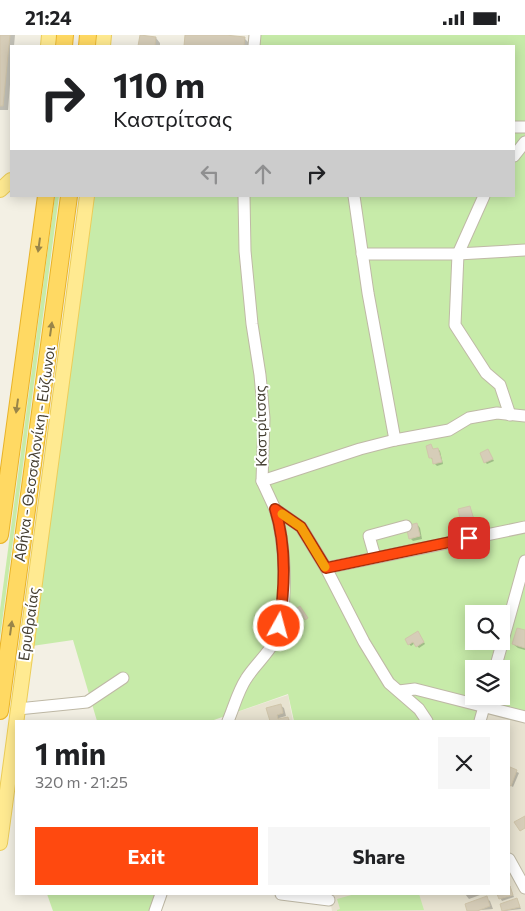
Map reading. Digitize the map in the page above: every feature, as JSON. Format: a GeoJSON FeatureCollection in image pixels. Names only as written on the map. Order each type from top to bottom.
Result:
{"type":"FeatureCollection","features":[{"type":"Feature","properties":{"kind":"highway","name":"Αθήνα - Θεσσαλονίκη - Εύζωνοι"},"geometry":{"type":"LineString","coordinates":[[0,535],[46,197]]}},
{"type":"Feature","properties":{"kind":"highway","name":"Αθήνα - Θεσσαλονίκη - Εύζωνοι"},"geometry":{"type":"LineString","coordinates":[[0,711],[69,197]]}},
{"type":"Feature","properties":{"kind":"highway"},"geometry":{"type":"LineString","coordinates":[[0,465],[3,510]]}},
{"type":"Feature","properties":{"kind":"main road"},"geometry":{"type":"LineString","coordinates":[[0,189],[10,181]]}},
{"type":"Feature","properties":{"kind":"main road","name":"Ερυθραίας"},"geometry":{"type":"LineString","coordinates":[[17,720],[87,197]]}},
{"type":"Feature","properties":{"kind":"main road","name":"Ερυθραίας"},"geometry":{"type":"LineString","coordinates":[[0,843],[15,731]]}},
{"type":"Feature","properties":{"kind":"street"},"geometry":{"type":"LineString","coordinates":[[515,155],[525,142]]}},
{"type":"Feature","properties":{"kind":"street","name":"Καστρίτσας"},"geometry":{"type":"LineString","coordinates":[[228,720],[243,684],[273,644],[279,626],[284,571],[281,526],[262,481],[264,418],[245,251],[244,197]]}},
{"type":"Feature","properties":{"kind":"street"},"geometry":{"type":"LineString","coordinates":[[354,197],[362,254],[395,440]]}},
{"type":"Feature","properties":{"kind":"street"},"geometry":{"type":"LineString","coordinates":[[484,197],[458,254],[455,325],[486,373],[500,385],[510,415]]}},
{"type":"Feature","properties":{"kind":"street"},"geometry":{"type":"LineString","coordinates":[[362,254],[458,254],[525,250]]}},
{"type":"Feature","properties":{"kind":"street"},"geometry":{"type":"LineString","coordinates":[[262,481],[360,449],[449,430],[469,418],[497,413],[525,416]]}},
{"type":"Feature","properties":{"kind":"street"},"geometry":{"type":"LineString","coordinates":[[275,509],[301,527],[326,568],[389,683],[419,709],[425,720]]}},
{"type":"Feature","properties":{"kind":"street"},"geometry":{"type":"LineString","coordinates":[[375,557],[369,536],[406,526]]}},
{"type":"Feature","properties":{"kind":"street"},"geometry":{"type":"LineString","coordinates":[[326,568],[525,527]]}},
{"type":"Feature","properties":{"kind":"street"},"geometry":{"type":"LineString","coordinates":[[498,660],[525,561]]}},
{"type":"Feature","properties":{"kind":"street"},"geometry":{"type":"LineString","coordinates":[[18,709],[87,702],[123,678]]}},
{"type":"Feature","properties":{"kind":"street"},"geometry":{"type":"LineString","coordinates":[[399,691],[415,689],[465,697]]}},
{"type":"Feature","properties":{"kind":"street"},"geometry":{"type":"LineString","coordinates":[[480,720],[485,705]]}},
{"type":"Feature","properties":{"kind":"street"},"geometry":{"type":"LineString","coordinates":[[496,705],[525,717]]}},
{"type":"Feature","properties":{"kind":"street"},"geometry":{"type":"LineString","coordinates":[[510,861],[525,888]]}},
{"type":"Feature","properties":{"kind":"street"},"geometry":{"type":"LineString","coordinates":[[155,911],[161,895]]}},
{"type":"Feature","properties":{"kind":"street"},"geometry":{"type":"LineString","coordinates":[[291,895],[330,899]]}},
{"type":"Feature","properties":{"kind":"shaded area"},"geometry":{"type":"Polygon","coordinates":[[[288,695],[293,720],[234,720],[237,712],[288,695]]]}},
{"type":"Feature","properties":{"kind":"shaded area"},"geometry":{"type":"Polygon","coordinates":[[[485,709],[525,720],[525,911],[332,911],[329,895],[510,895],[510,720],[480,720],[485,709]]]}},
{"type":"Feature","properties":{"kind":"green space"},"geometry":{"type":"Polygon","coordinates":[[[260,35],[525,35],[525,719],[484,707],[479,720],[294,720],[288,694],[214,720],[97,720],[73,640],[32,646],[66,408],[90,197],[515,197],[515,45],[259,45],[260,35]]]}},
{"type":"Feature","properties":{"kind":"green space"},"geometry":{"type":"Polygon","coordinates":[[[55,197],[59,197],[0,638],[0,610],[55,197]]]}},
{"type":"Feature","properties":{"kind":"green space"},"geometry":{"type":"Polygon","coordinates":[[[47,895],[163,895],[156,911],[53,911],[47,895]]]}},
{"type":"Feature","properties":{"kind":"green space"},"geometry":{"type":"Polygon","coordinates":[[[351,895],[419,895],[424,910],[337,911],[340,909],[337,899],[351,895]]]}},
{"type":"Feature","properties":{"kind":"building"},"geometry":{"type":"Polygon","coordinates":[[[0,35],[10,35],[3,106],[0,106],[0,35]]]}},
{"type":"Feature","properties":{"kind":"building"},"geometry":{"type":"Polygon","coordinates":[[[140,35],[156,37],[155,45],[138,45],[140,35]]]}},
{"type":"Feature","properties":{"kind":"building"},"geometry":{"type":"Polygon","coordinates":[[[185,35],[245,37],[244,45],[184,45],[185,35]]]}},
{"type":"Feature","properties":{"kind":"building"},"geometry":{"type":"Polygon","coordinates":[[[431,444],[433,449],[438,448],[442,462],[433,464],[432,458],[429,458],[426,446],[431,444]]]}},
{"type":"Feature","properties":{"kind":"building"},"geometry":{"type":"Polygon","coordinates":[[[488,449],[493,459],[484,463],[480,453],[488,449]]]}},
{"type":"Feature","properties":{"kind":"building"},"geometry":{"type":"Polygon","coordinates":[[[470,506],[474,520],[461,523],[458,509],[470,506]]]}},
{"type":"Feature","properties":{"kind":"building"},"geometry":{"type":"Polygon","coordinates":[[[417,523],[420,536],[409,539],[406,526],[417,523]]]}},
{"type":"Feature","properties":{"kind":"building"},"geometry":{"type":"Polygon","coordinates":[[[300,606],[308,618],[305,620],[302,615],[299,617],[294,610],[300,606]]]}},
{"type":"Feature","properties":{"kind":"building"},"geometry":{"type":"Polygon","coordinates":[[[517,628],[525,630],[525,648],[512,644],[517,628]]]}},
{"type":"Feature","properties":{"kind":"building"},"geometry":{"type":"Polygon","coordinates":[[[418,631],[424,642],[416,647],[413,642],[408,645],[405,639],[418,631]]]}},
{"type":"Feature","properties":{"kind":"building"},"geometry":{"type":"Polygon","coordinates":[[[281,704],[283,713],[277,715],[278,719],[288,717],[289,720],[270,720],[266,708],[281,704]]]}},
{"type":"Feature","properties":{"kind":"building"},"geometry":{"type":"Polygon","coordinates":[[[510,767],[517,770],[510,786],[510,767]]]}},
{"type":"Feature","properties":{"kind":"building"},"geometry":{"type":"Polygon","coordinates":[[[525,816],[525,828],[520,831],[514,822],[525,816]]]}},
{"type":"Feature","properties":{"kind":"building"},"geometry":{"type":"Polygon","coordinates":[[[510,886],[513,895],[499,899],[497,895],[510,895],[510,886]]]}},
{"type":"Feature","properties":{"kind":"building"},"geometry":{"type":"Polygon","coordinates":[[[487,896],[490,906],[477,911],[467,911],[465,904],[487,896]]]}},
{"type":"Feature","properties":{"kind":"building"},"geometry":{"type":"Polygon","coordinates":[[[517,898],[520,907],[502,911],[500,904],[517,898]]]}},
{"type":"Feature","properties":{"kind":"slow traffic"},"geometry":{"type":"LineString","coordinates":[[282,514],[301,527],[325,567]]}},
{"type":"Feature","properties":{"kind":"route"},"geometry":{"type":"LineString","coordinates":[[279,626],[282,610],[284,555],[281,526],[275,509],[301,527],[326,568],[469,538]]}}]}
